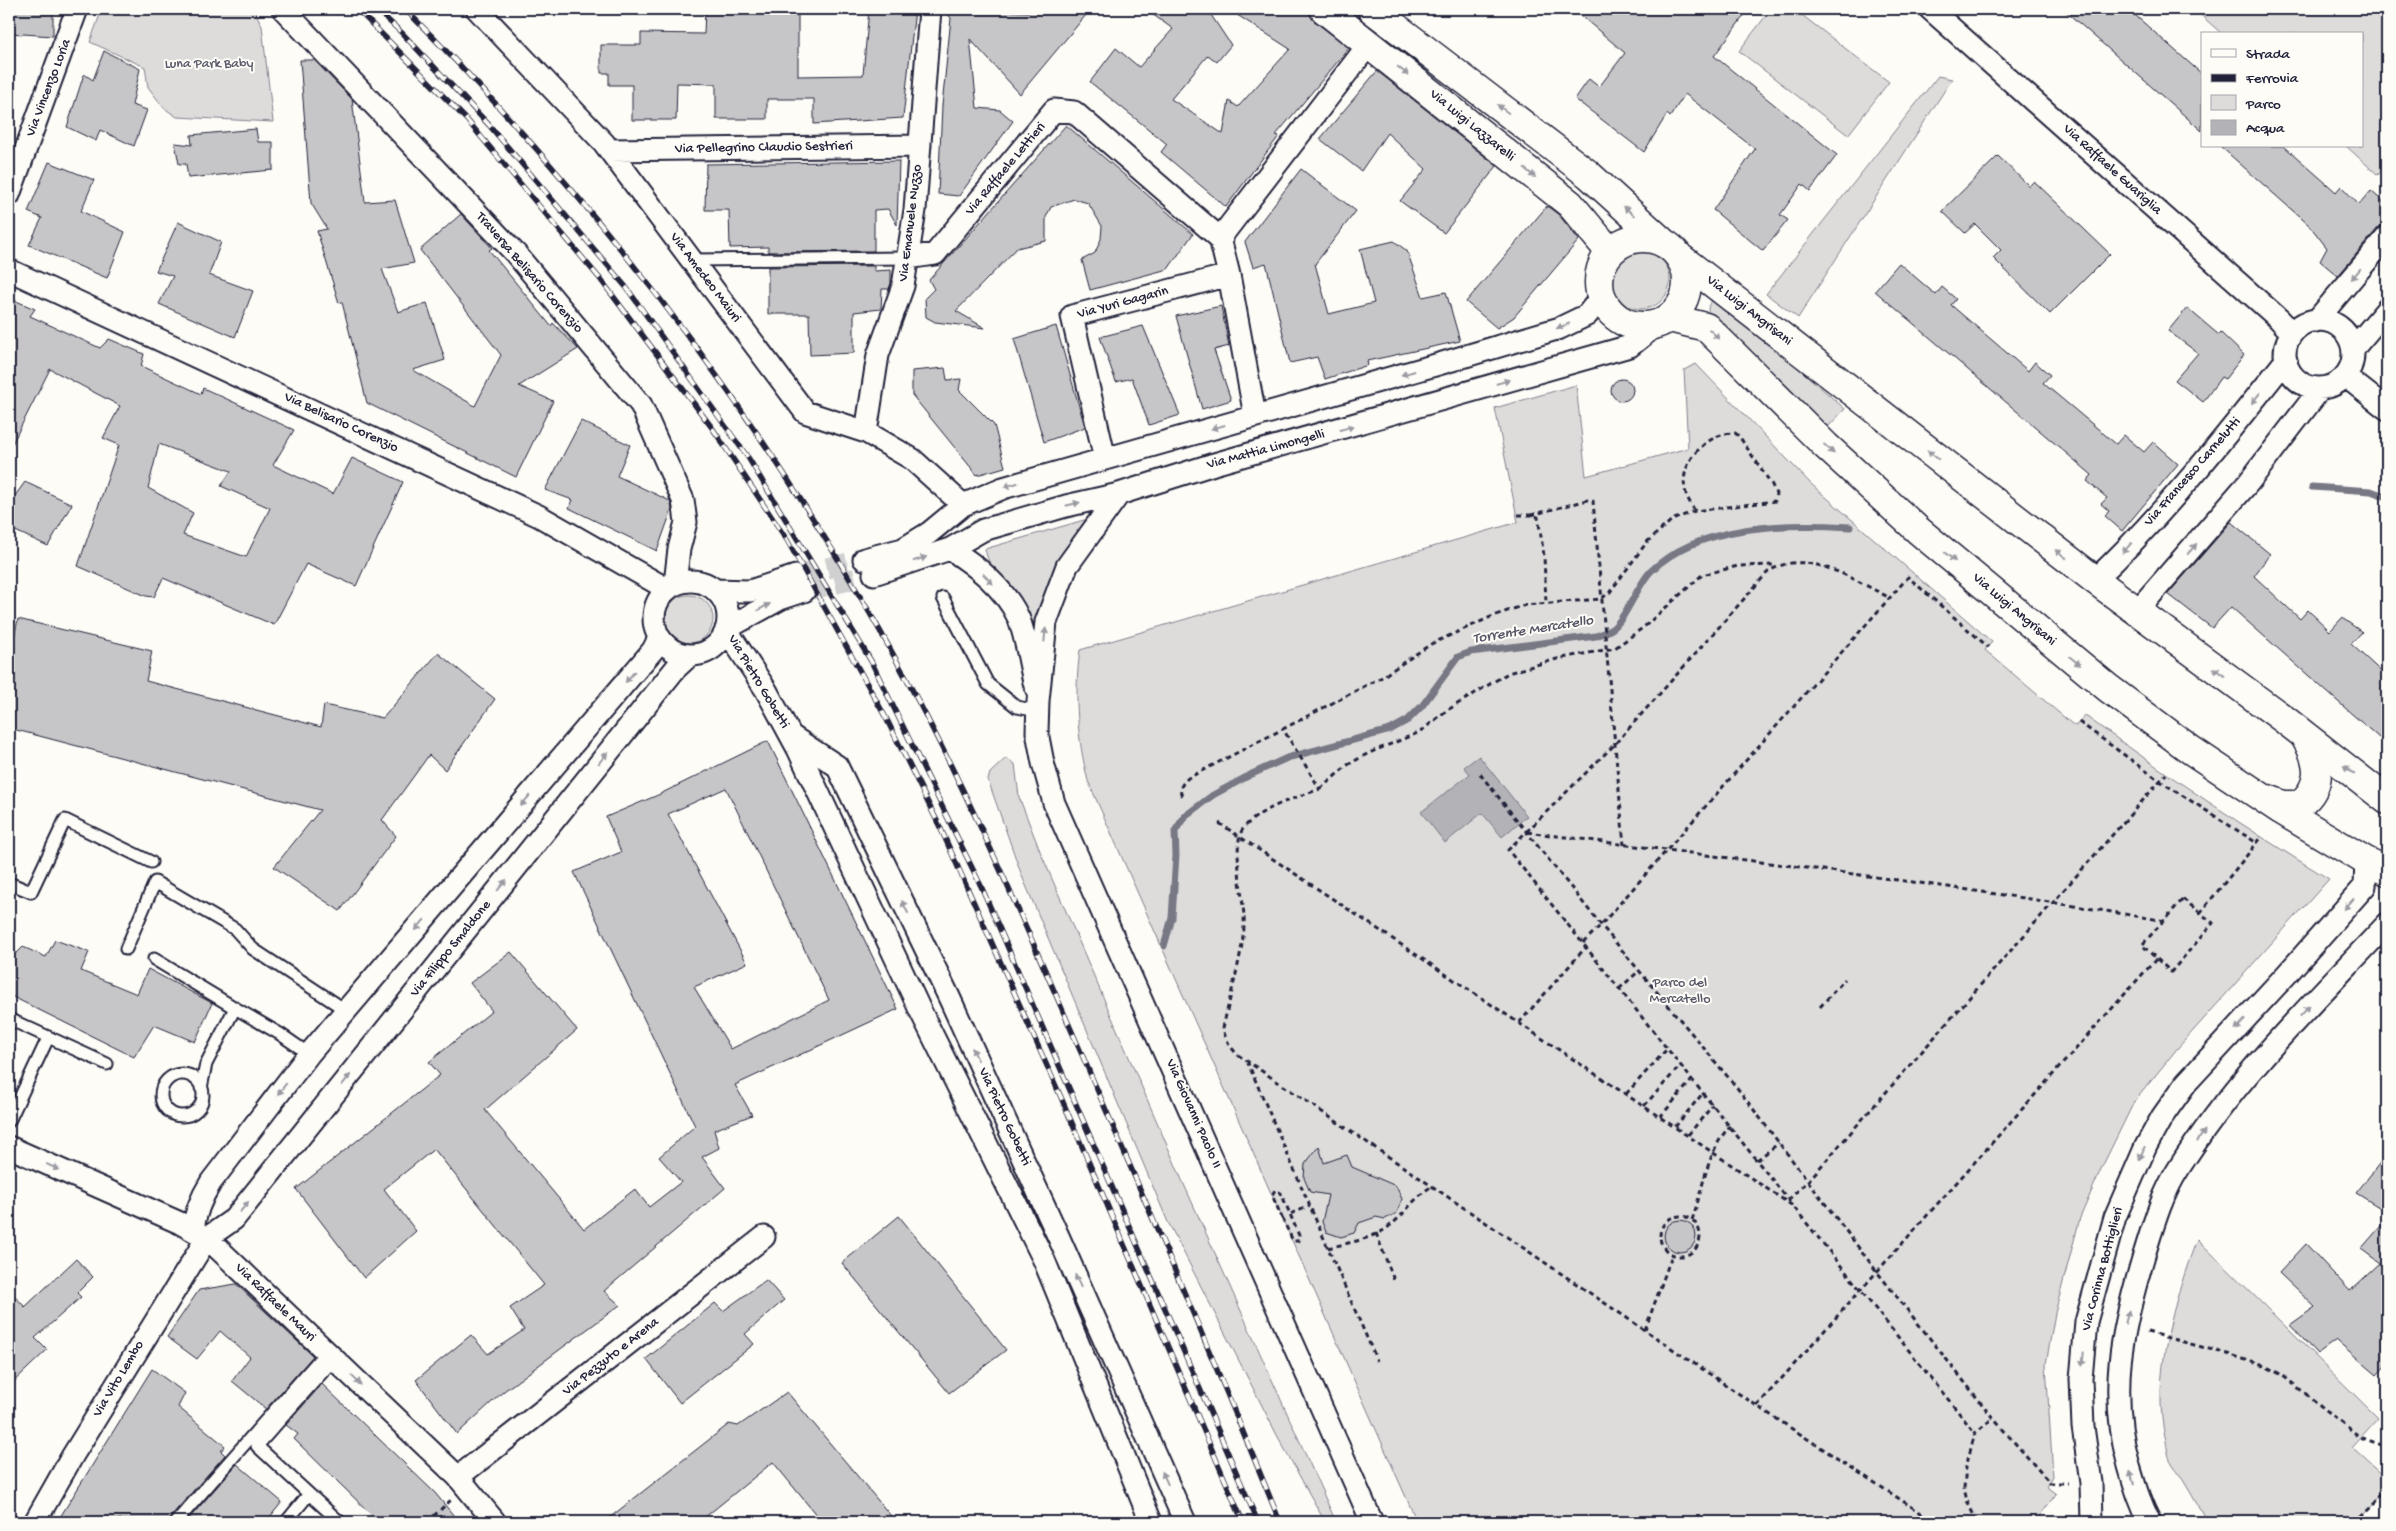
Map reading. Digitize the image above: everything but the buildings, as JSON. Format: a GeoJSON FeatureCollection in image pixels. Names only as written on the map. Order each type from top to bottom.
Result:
{"type":"FeatureCollection","features":[{"type":"Feature","properties":{"kind":"street","name":"Via Vincenzo Loria"},"geometry":{"type":"LineString","coordinates":[[9,195],[76,9]]}},
{"type":"Feature","properties":{"kind":"street","name":"Traversa Belisario Corenzio"},"geometry":{"type":"LineString","coordinates":[[283,9],[516,254],[641,405],[683,500],[686,522],[671,587]]}},
{"type":"Feature","properties":{"kind":"street","name":"Via Amedeo Maiuri"},"geometry":{"type":"LineString","coordinates":[[477,9],[608,150],[804,412],[866,432],[912,459],[963,505]]}},
{"type":"Feature","properties":{"kind":"street","name":"Via Emanuele Nuzzo"},"geometry":{"type":"LineString","coordinates":[[866,432],[878,355],[903,286],[915,210],[930,9]]}},
{"type":"Feature","properties":{"kind":"street","name":"Via Luigi Lazzarelli"},"geometry":{"type":"LineString","coordinates":[[1324,9],[1570,204],[1610,252]]}},
{"type":"Feature","properties":{"kind":"street"},"geometry":{"type":"LineString","coordinates":[[1372,9],[1588,174],[1673,251],[1687,282],[1684,297],[1678,309],[1662,321],[1642,327],[1616,318],[1601,297],[1599,274],[1610,252],[1630,240],[1654,239],[1673,251]]}},
{"type":"Feature","properties":{"kind":"street","name":"Via Raffaele Guariglia"},"geometry":{"type":"LineString","coordinates":[[1930,9],[2279,319],[2292,333]]}},
{"type":"Feature","properties":{"kind":"street"},"geometry":{"type":"LineString","coordinates":[[1255,416],[1221,239],[1369,44]]}},
{"type":"Feature","properties":{"kind":"street","name":"Via Raffaele Lettieri"},"geometry":{"type":"LineString","coordinates":[[907,258],[935,254],[1054,110],[1074,112],[1221,239]]}},
{"type":"Feature","properties":{"kind":"street","name":"Via Pellegrino Claudio Sestrieri"},"geometry":{"type":"LineString","coordinates":[[608,150],[920,146]]}},
{"type":"Feature","properties":{"kind":"street"},"geometry":{"type":"LineString","coordinates":[[2316,321],[2387,237]]}},
{"type":"Feature","properties":{"kind":"street","name":"Via Luigi Angrisani"},"geometry":{"type":"LineString","coordinates":[[1673,251],[2095,580],[2302,734],[2387,800]]}},
{"type":"Feature","properties":{"kind":"street","name":"Via Belisario Corenzio"},"geometry":{"type":"LineString","coordinates":[[9,270],[539,516],[671,587]]}},
{"type":"Feature","properties":{"kind":"street","name":"Via Yuri Gagarin"},"geometry":{"type":"LineString","coordinates":[[1105,459],[1072,316],[1229,275]]}},
{"type":"Feature","properties":{"kind":"street","name":"Via Mattia Limongelli"},"geometry":{"type":"LineString","coordinates":[[1601,297],[1588,316],[1560,328],[1002,488],[963,505],[929,532],[903,549],[869,567],[950,549],[984,530],[1066,506],[1118,494],[1214,464],[1630,346],[1662,321]]}},
{"type":"Feature","properties":{"kind":"street"},"geometry":{"type":"LineString","coordinates":[[2353,349],[2387,309]]}},
{"type":"Feature","properties":{"kind":"street","name":"Via Luigi Angrisani"},"geometry":{"type":"LineString","coordinates":[[1662,321],[1706,327],[1826,446],[1919,531],[2108,688],[2191,750],[2259,796],[2377,866]]}},
{"type":"Feature","properties":{"kind":"street"},"geometry":{"type":"LineString","coordinates":[[2316,321],[2333,323],[2342,330],[2353,349],[2353,360],[2345,376],[2333,386],[2311,388],[2301,383],[2292,375],[2286,360],[2287,343],[2292,333],[2301,326],[2316,321]]}},
{"type":"Feature","properties":{"kind":"street","name":"Via Francesco Carnelutti"},"geometry":{"type":"LineString","coordinates":[[2095,580],[2117,559],[2213,452],[2286,360]]}},
{"type":"Feature","properties":{"kind":"street"},"geometry":{"type":"LineString","coordinates":[[2345,376],[2387,409]]}},
{"type":"Feature","properties":{"kind":"street"},"geometry":{"type":"LineString","coordinates":[[2137,611],[2249,482],[2320,388]]}},
{"type":"Feature","properties":{"kind":"street","name":"Via Giovanni Paolo II"},"geometry":{"type":"LineString","coordinates":[[1118,494],[1078,548],[1058,588],[1046,622],[1037,732],[1043,763],[1054,803],[1372,1522]]}},
{"type":"Feature","properties":{"kind":"street","name":"Via Giovanni Paolo II"},"geometry":{"type":"LineString","coordinates":[[950,549],[976,568],[1004,596],[1018,618],[1038,706]]}},
{"type":"Feature","properties":{"kind":"street"},"geometry":{"type":"LineString","coordinates":[[716,590],[726,606],[726,629],[721,640],[713,648],[702,653],[690,655],[679,654],[667,647],[659,638],[653,617],[660,597],[671,587],[690,581],[705,584],[716,590],[750,591],[800,584],[780,599],[726,629]]}},
{"type":"Feature","properties":{"kind":"street","name":"Via Pietro Gobetti"},"geometry":{"type":"LineString","coordinates":[[726,629],[766,690],[790,735],[916,999],[1016,1202],[1069,1321],[1151,1522]]}},
{"type":"Feature","properties":{"kind":"street"},"geometry":{"type":"LineString","coordinates":[[200,1234],[195,1214],[211,1182],[309,1054],[653,650],[659,638]]}},
{"type":"Feature","properties":{"kind":"street","name":"Via Filippo Smaldone"},"geometry":{"type":"LineString","coordinates":[[200,1234],[234,1219],[676,668],[690,655]]}},
{"type":"Feature","properties":{"kind":"street"},"geometry":{"type":"LineString","coordinates":[[2259,796],[2287,806],[2299,805],[2310,794],[2316,778],[2318,765],[2313,752],[2302,734]]}},
{"type":"Feature","properties":{"kind":"street","name":"Via Pietro Gobetti"},"geometry":{"type":"LineString","coordinates":[[790,735],[836,766],[943,986],[1185,1522]]}},
{"type":"Feature","properties":{"kind":"street","name":"Via Corinna Bottiglieri"},"geometry":{"type":"LineString","coordinates":[[2092,1522],[2091,1483],[2083,1427],[2081,1379],[2086,1322],[2115,1217],[2146,1146],[2162,1117],[2186,1083],[2365,886],[2377,866]]}},
{"type":"Feature","properties":{"kind":"street"},"geometry":{"type":"LineString","coordinates":[[2150,1522],[2139,1503],[2124,1449],[2118,1410],[2117,1374],[2125,1327],[2156,1217],[2178,1170],[2219,1109],[2274,1045],[2387,924]]}},
{"type":"Feature","properties":{"kind":"street"},"geometry":{"type":"LineString","coordinates":[[916,999],[943,986]]}},
{"type":"Feature","properties":{"kind":"street","name":"Via Raffaele Mauri"},"geometry":{"type":"LineString","coordinates":[[9,1147],[180,1223],[200,1234],[462,1481],[495,1522]]}},
{"type":"Feature","properties":{"kind":"street","name":"Via Vito Lembo"},"geometry":{"type":"LineString","coordinates":[[35,1522],[141,1342],[200,1234]]}},
{"type":"Feature","properties":{"kind":"street","name":"Via Pezzuto e Arena"},"geometry":{"type":"LineString","coordinates":[[462,1481],[764,1237]]}},
{"type":"Feature","properties":{"kind":"street"},"geometry":{"type":"LineString","coordinates":[[1069,1321],[1091,1311]]}},
{"type":"Feature","properties":{"kind":"lane"},"geometry":{"type":"LineString","coordinates":[[692,260],[907,258]]}},
{"type":"Feature","properties":{"kind":"lane"},"geometry":{"type":"LineString","coordinates":[[943,598],[988,684],[1017,707],[1038,706]]}},
{"type":"Feature","properties":{"kind":"lane"},"geometry":{"type":"LineString","coordinates":[[9,883],[31,892],[65,820],[151,862]]}},
{"type":"Feature","properties":{"kind":"lane"},"geometry":{"type":"LineString","coordinates":[[126,949],[155,882],[236,929],[253,949],[347,1011]]}},
{"type":"Feature","properties":{"kind":"lane"},"geometry":{"type":"LineString","coordinates":[[154,959],[280,1034],[309,1054]]}},
{"type":"Feature","properties":{"kind":"lane"},"geometry":{"type":"LineString","coordinates":[[201,1088],[206,1064],[235,1008]]}},
{"type":"Feature","properties":{"kind":"lane"},"geometry":{"type":"LineString","coordinates":[[9,1019],[107,1064]]}},
{"type":"Feature","properties":{"kind":"lane"},"geometry":{"type":"LineString","coordinates":[[9,1121],[48,1038]]}},
{"type":"Feature","properties":{"kind":"lane"},"geometry":{"type":"LineString","coordinates":[[330,1356],[257,1446],[340,1522]]}},
{"type":"Feature","properties":{"kind":"lane"},"geometry":{"type":"LineString","coordinates":[[176,1522],[330,1356]]}},
{"type":"Feature","properties":{"kind":"lane"},"geometry":{"type":"LineString","coordinates":[[286,1522],[309,1494]]}},
{"type":"Feature","properties":{"kind":"path"},"geometry":{"type":"LineString","coordinates":[[1182,796],[1180,792],[1182,784],[1188,778],[1382,677],[1431,644],[1493,616],[1524,605],[1600,599],[1610,592],[1647,542],[1672,520],[1695,511],[1776,501],[1772,485],[1739,436],[1735,433],[1719,436],[1702,446],[1694,455],[1687,468],[1684,488],[1695,511]]}},
{"type":"Feature","properties":{"kind":"path"},"geometry":{"type":"LineString","coordinates":[[1518,516],[1531,515],[1588,500],[1593,501],[1600,599],[1624,845]]}},
{"type":"Feature","properties":{"kind":"path"},"geometry":{"type":"LineString","coordinates":[[1531,515],[1538,518],[1542,535],[1546,604]]}},
{"type":"Feature","properties":{"kind":"path"},"geometry":{"type":"LineString","coordinates":[[1890,598],[1843,574],[1800,562],[1738,566],[1702,575],[1644,627],[1615,648],[1605,652],[1557,659],[1508,673],[1446,711],[1420,732],[1369,753],[1349,764],[1320,789],[1276,806],[1251,820],[1242,830],[1240,836],[1240,877],[1244,917],[1241,944],[1223,1028],[1230,1046],[1247,1061],[1757,1406],[1935,1522]]}},
{"type":"Feature","properties":{"kind":"path"},"geometry":{"type":"LineString","coordinates":[[1776,565],[1615,744],[1508,850],[1975,1433]]}},
{"type":"Feature","properties":{"kind":"path"},"geometry":{"type":"LineString","coordinates":[[1583,943],[1601,925],[1908,577],[1988,646]]}},
{"type":"Feature","properties":{"kind":"path"},"geometry":{"type":"LineString","coordinates":[[2079,722],[2160,781],[2257,843]]}},
{"type":"Feature","properties":{"kind":"path"},"geometry":{"type":"LineString","coordinates":[[1283,729],[1320,789]]}},
{"type":"Feature","properties":{"kind":"path"},"geometry":{"type":"LineString","coordinates":[[1480,774],[1601,925],[1738,1089],[1878,1273],[1993,1418],[2050,1483],[2091,1483]]}},
{"type":"Feature","properties":{"kind":"path"},"geometry":{"type":"LineString","coordinates":[[1788,1200],[1808,1181],[2056,902],[2166,774]]}},
{"type":"Feature","properties":{"kind":"path"},"geometry":{"type":"LineString","coordinates":[[1220,823],[1793,1206]]}},
{"type":"Feature","properties":{"kind":"path"},"geometry":{"type":"LineString","coordinates":[[1527,832],[1668,849],[2056,902],[2165,921]]}},
{"type":"Feature","properties":{"kind":"path"},"geometry":{"type":"LineString","coordinates":[[2200,913],[2261,838]]}},
{"type":"Feature","properties":{"kind":"path"},"geometry":{"type":"LineString","coordinates":[[2183,899],[2213,923],[2171,972],[2142,945],[2165,921],[2183,899]]}},
{"type":"Feature","properties":{"kind":"path"},"geometry":{"type":"LineString","coordinates":[[1519,1023],[1586,947]]}},
{"type":"Feature","properties":{"kind":"path"},"geometry":{"type":"LineString","coordinates":[[1757,1406],[1862,1291],[2157,958]]}},
{"type":"Feature","properties":{"kind":"path"},"geometry":{"type":"LineString","coordinates":[[1619,989],[1639,971]]}},
{"type":"Feature","properties":{"kind":"path"},"geometry":{"type":"LineString","coordinates":[[1820,1007],[1845,979]]}},
{"type":"Feature","properties":{"kind":"path"},"geometry":{"type":"LineString","coordinates":[[1626,1094],[1667,1049]]}},
{"type":"Feature","properties":{"kind":"path"},"geometry":{"type":"LineString","coordinates":[[1247,1061],[1377,1361]]}},
{"type":"Feature","properties":{"kind":"path"},"geometry":{"type":"LineString","coordinates":[[1644,1106],[1681,1065]]}},
{"type":"Feature","properties":{"kind":"path"},"geometry":{"type":"LineString","coordinates":[[1659,1117],[1692,1080]]}},
{"type":"Feature","properties":{"kind":"path"},"geometry":{"type":"LineString","coordinates":[[1675,1127],[1704,1093]]}},
{"type":"Feature","properties":{"kind":"path"},"geometry":{"type":"LineString","coordinates":[[1688,1135],[1713,1105]]}},
{"type":"Feature","properties":{"kind":"path"},"geometry":{"type":"LineString","coordinates":[[1692,1220],[1712,1152],[1720,1137],[1730,1126]]}},
{"type":"Feature","properties":{"kind":"path"},"geometry":{"type":"LineString","coordinates":[[1757,1160],[1779,1143]]}},
{"type":"Feature","properties":{"kind":"path"},"geometry":{"type":"LineString","coordinates":[[1328,1248],[1385,1230],[1399,1218],[1413,1200],[1432,1186]]}},
{"type":"Feature","properties":{"kind":"path"},"geometry":{"type":"LineString","coordinates":[[1274,1190],[1281,1193],[1290,1214],[1300,1238],[1298,1241],[1293,1241],[1281,1218],[1272,1195],[1274,1190]]}},
{"type":"Feature","properties":{"kind":"path"},"geometry":{"type":"LineString","coordinates":[[1290,1214],[1310,1206]]}},
{"type":"Feature","properties":{"kind":"path"},"geometry":{"type":"LineString","coordinates":[[1680,1216],[1692,1220],[1699,1230],[1700,1237],[1696,1249],[1685,1256],[1672,1255],[1661,1245],[1659,1238],[1663,1225],[1674,1217],[1680,1216]]}},
{"type":"Feature","properties":{"kind":"path"},"geometry":{"type":"LineString","coordinates":[[1376,1233],[1395,1283]]}},
{"type":"Feature","properties":{"kind":"path"},"geometry":{"type":"LineString","coordinates":[[1645,1330],[1672,1255]]}},
{"type":"Feature","properties":{"kind":"path"},"geometry":{"type":"LineString","coordinates":[[2125,1327],[2169,1336],[2267,1367],[2282,1375],[2360,1437],[2387,1448]]}},
{"type":"Feature","properties":{"kind":"path"},"geometry":{"type":"LineString","coordinates":[[1977,1522],[1967,1501],[1964,1488],[1966,1467],[1975,1433],[1993,1418]]}},
{"type":"Feature","properties":{"kind":"path"},"geometry":{"type":"LineString","coordinates":[[427,1522],[462,1481]]}},
{"type":"Feature","properties":{"kind":"path"},"geometry":{"type":"LineString","coordinates":[[2354,1522],[2387,1489]]}},
{"type":"Feature","properties":{"kind":"green space","name":"Luna Park Baby"},"geometry":{"type":"Polygon","coordinates":[[[102,9],[254,9],[262,26],[273,122],[177,117],[164,108],[148,87],[145,67],[90,42],[102,9]]]}},
{"type":"Feature","properties":{"kind":"green space"},"geometry":{"type":"Polygon","coordinates":[[[1771,9],[1794,9],[1889,82],[1848,135],[1739,51],[1771,9]]]}},
{"type":"Feature","properties":{"kind":"green space"},"geometry":{"type":"Polygon","coordinates":[[[2194,9],[2387,9],[2387,163],[2378,175],[2348,148],[2364,148],[2364,32],[2220,32],[2194,9]]]}},
{"type":"Feature","properties":{"kind":"green space"},"geometry":{"type":"Polygon","coordinates":[[[1938,76],[1952,79],[1798,318],[1766,294],[1938,76]]]}},
{"type":"Feature","properties":{"kind":"green space"},"geometry":{"type":"Polygon","coordinates":[[[1641,251],[1652,253],[1665,264],[1670,280],[1668,291],[1657,304],[1641,309],[1630,307],[1617,296],[1612,280],[1614,269],[1625,256],[1641,251]]]}},
{"type":"Feature","properties":{"kind":"green space"},"geometry":{"type":"Polygon","coordinates":[[[1714,299],[1722,301],[1845,409],[1827,428],[1709,315],[1709,306],[1714,299]]]}},
{"type":"Feature","properties":{"kind":"green space","name":"Parco del Mercatello"},"geometry":{"type":"Polygon","coordinates":[[[1696,364],[1811,484],[1992,642],[1985,650],[2072,724],[2076,726],[2084,715],[2205,800],[2329,879],[2176,1050],[2134,1102],[2101,1169],[2080,1218],[2055,1313],[2046,1364],[2053,1476],[2047,1487],[2056,1494],[2035,1522],[1417,1522],[1088,781],[1081,748],[1077,700],[1080,650],[1518,522],[1495,408],[1576,385],[1586,476],[1688,448],[1684,370],[1696,364]]]}},
{"type":"Feature","properties":{"kind":"green space"},"geometry":{"type":"Polygon","coordinates":[[[1091,518],[1030,629],[1015,593],[1008,582],[989,562],[985,549],[1091,518]]]}},
{"type":"Feature","properties":{"kind":"green space"},"geometry":{"type":"Polygon","coordinates":[[[689,595],[698,597],[706,602],[711,610],[713,619],[711,628],[706,636],[698,641],[689,643],[680,641],[672,636],[667,628],[665,619],[667,610],[672,602],[680,597],[689,595]]]}},
{"type":"Feature","properties":{"kind":"green space"},"geometry":{"type":"Polygon","coordinates":[[[1006,758],[1015,764],[1019,797],[1040,851],[1182,1180],[1336,1522],[1325,1522],[1278,1437],[1167,1220],[1022,876],[988,780],[990,773],[1006,758]]]}},
{"type":"Feature","properties":{"kind":"green space"},"geometry":{"type":"Polygon","coordinates":[[[2197,1239],[2378,1418],[2352,1447],[2387,1479],[2387,1489],[2354,1522],[2207,1522],[2171,1461],[2167,1449],[2162,1417],[2163,1365],[2173,1312],[2197,1239]]]}},
{"type":"Feature","properties":{"kind":"water"},"geometry":{"type":"Polygon","coordinates":[[[1479,756],[1527,816],[1502,837],[1482,813],[1445,843],[1421,812],[1470,774],[1464,767],[1479,756]]]}},
{"type":"Feature","properties":{"kind":"waterway"},"geometry":{"type":"LineString","coordinates":[[2312,487],[2371,491],[2387,497]]}},
{"type":"Feature","properties":{"kind":"waterway","name":"Torrente Mercatello"},"geometry":{"type":"LineString","coordinates":[[1164,946],[1172,918],[1176,855],[1175,831],[1185,816],[1213,795],[1287,758],[1390,730],[1408,720],[1422,706],[1458,657],[1471,652],[1596,636],[1609,631],[1623,617],[1641,584],[1651,571],[1671,555],[1693,544],[1718,535],[1772,527],[1850,527]]}},
{"type":"Feature","properties":{"kind":"tunnel"},"geometry":{"type":"LineString","coordinates":[[796,576],[864,559]]}},
{"type":"Feature","properties":{"kind":"tunnel"},"geometry":{"type":"LineString","coordinates":[[804,591],[874,574]]}},
{"type":"Feature","properties":{"kind":"railway"},"geometry":{"type":"LineString","coordinates":[[357,9],[467,120],[601,280],[713,429],[787,540],[886,718],[940,827],[1060,1095],[1243,1522]]}},
{"type":"Feature","properties":{"kind":"railway"},"geometry":{"type":"LineString","coordinates":[[376,9],[402,33],[489,125],[626,287],[749,459],[871,661],[981,886],[1258,1522]]}},
{"type":"Feature","properties":{"kind":"railway"},"geometry":{"type":"LineString","coordinates":[[405,9],[534,146],[654,291],[710,366],[764,444],[815,522],[864,603],[925,713],[1007,884],[1158,1231],[1280,1522]]}}]}
